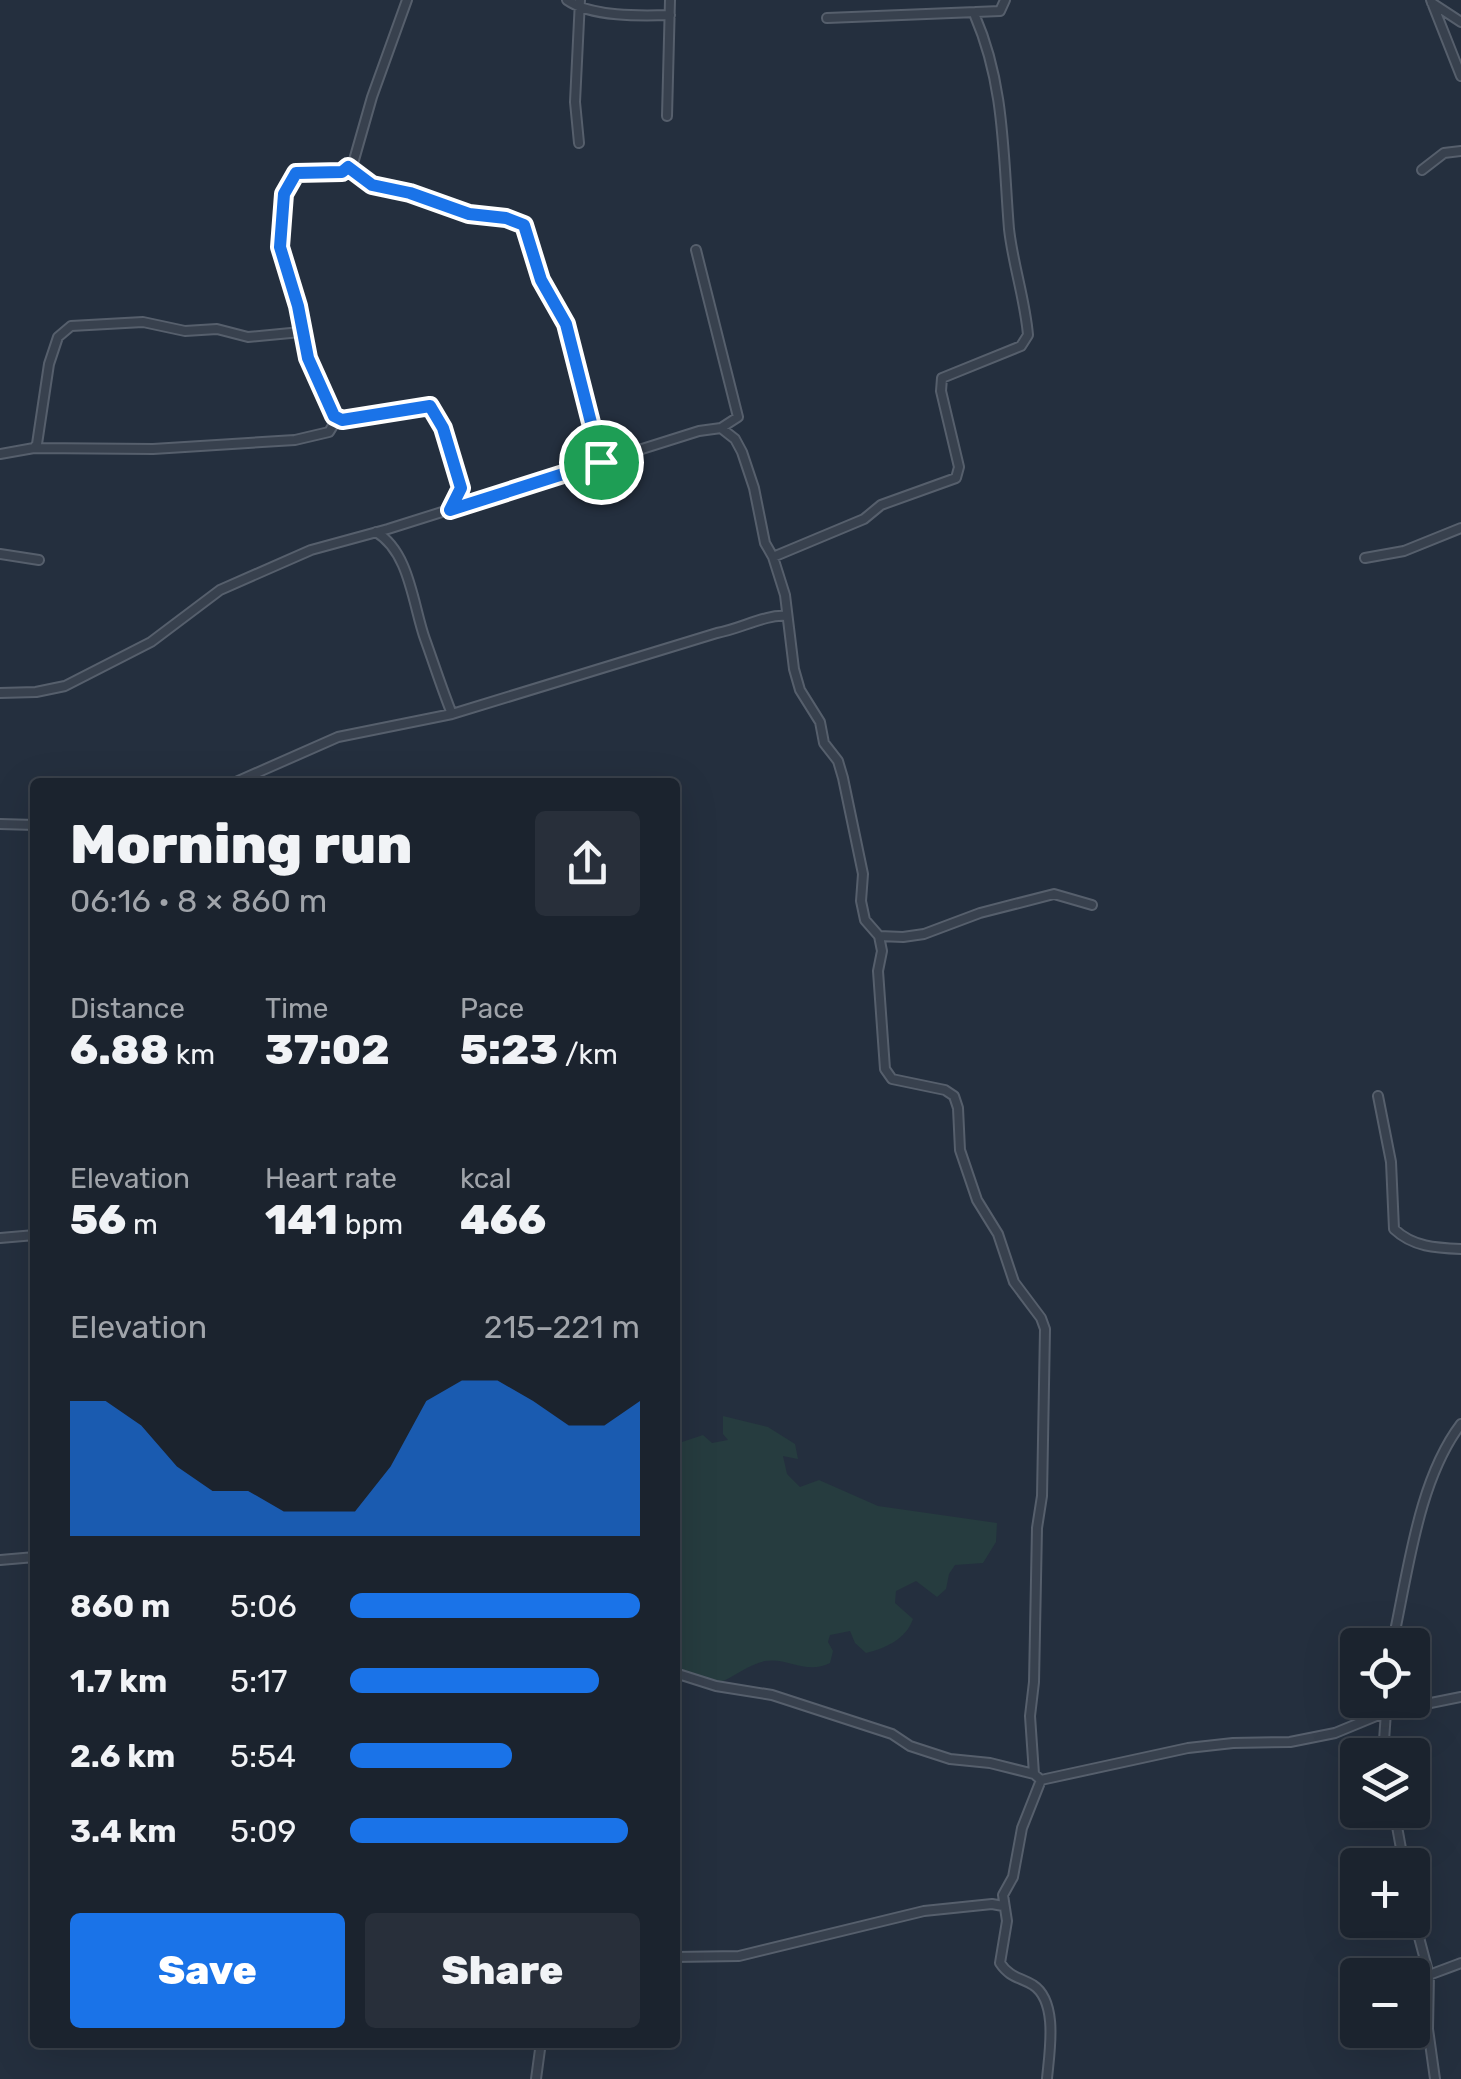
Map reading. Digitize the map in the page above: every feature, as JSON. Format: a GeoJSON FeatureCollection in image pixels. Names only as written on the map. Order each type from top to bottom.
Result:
{"type":"FeatureCollection","features":[{"type":"Feature","properties":{"kind":"street"},"geometry":{"type":"LineString","coordinates":[[0,454],[34,448],[152,449],[295,440],[329,432],[336,426],[337,419],[308,358],[298,306],[280,247],[284,194],[290,179],[302,170],[342,172],[348,167],[359,146],[406,0]]}},
{"type":"Feature","properties":{"kind":"street"},"geometry":{"type":"LineString","coordinates":[[568,0],[629,17],[670,15]]}},
{"type":"Feature","properties":{"kind":"street"},"geometry":{"type":"LineString","coordinates":[[667,116],[670,0]]}},
{"type":"Feature","properties":{"kind":"street"},"geometry":{"type":"LineString","coordinates":[[827,18],[1000,11],[1005,0]]}},
{"type":"Feature","properties":{"kind":"street"},"geometry":{"type":"LineString","coordinates":[[1431,2],[1461,22]]}},
{"type":"Feature","properties":{"kind":"street"},"geometry":{"type":"LineString","coordinates":[[1431,2],[1461,76]]}},
{"type":"Feature","properties":{"kind":"street"},"geometry":{"type":"LineString","coordinates":[[579,4],[575,102],[579,142]]}},
{"type":"Feature","properties":{"kind":"street"},"geometry":{"type":"LineString","coordinates":[[773,558],[864,519],[882,505],[956,478],[959,466],[940,391],[942,378],[1022,346],[1028,335],[1014,264],[999,96],[976,12]]}},
{"type":"Feature","properties":{"kind":"street"},"geometry":{"type":"LineString","coordinates":[[1422,170],[1444,153],[1461,151]]}},
{"type":"Feature","properties":{"kind":"street"},"geometry":{"type":"LineString","coordinates":[[348,167],[372,185],[410,193],[469,214],[506,218],[524,225],[541,280],[566,324],[601,462]]}},
{"type":"Feature","properties":{"kind":"street"},"geometry":{"type":"LineString","coordinates":[[0,693],[64,686],[151,642],[220,590],[311,550],[699,431],[721,428],[738,417],[696,250]]}},
{"type":"Feature","properties":{"kind":"street"},"geometry":{"type":"LineString","coordinates":[[34,448],[40,436],[54,346],[71,326],[143,322],[185,331],[217,329],[248,336],[302,332]]}},
{"type":"Feature","properties":{"kind":"street"},"geometry":{"type":"LineString","coordinates":[[337,419],[430,406],[443,428],[461,488],[450,510]]}},
{"type":"Feature","properties":{"kind":"street"},"geometry":{"type":"LineString","coordinates":[[721,428],[735,439],[742,452],[765,543],[786,595],[786,616],[800,690],[820,722],[824,743],[838,761],[843,778],[863,874],[861,902],[865,920],[878,936],[885,1069],[892,1078],[945,1090],[954,1096],[960,1150],[976,1200],[998,1234],[1014,1282],[1046,1329],[1030,1716],[1037,1777],[1013,1877],[1003,1895],[1007,1921],[1000,1963],[1017,1980],[1033,1985],[1043,1996],[1051,2052],[1047,2079]]}},
{"type":"Feature","properties":{"kind":"street"},"geometry":{"type":"LineString","coordinates":[[1365,558],[1404,551],[1461,528]]}},
{"type":"Feature","properties":{"kind":"street"},"geometry":{"type":"LineString","coordinates":[[376,532],[389,542],[408,583],[452,714]]}},
{"type":"Feature","properties":{"kind":"street"},"geometry":{"type":"LineString","coordinates":[[0,554],[39,560]]}},
{"type":"Feature","properties":{"kind":"street"},"geometry":{"type":"LineString","coordinates":[[245,778],[338,737],[452,714],[741,629],[774,615],[786,616]]}},
{"type":"Feature","properties":{"kind":"street"},"geometry":{"type":"LineString","coordinates":[[0,824],[30,825]]}},
{"type":"Feature","properties":{"kind":"street"},"geometry":{"type":"LineString","coordinates":[[878,936],[924,934],[980,913],[1054,894],[1092,905]]}},
{"type":"Feature","properties":{"kind":"street"},"geometry":{"type":"LineString","coordinates":[[1378,1096],[1390,1162],[1394,1229],[1402,1237],[1430,1248],[1461,1249]]}},
{"type":"Feature","properties":{"kind":"street"},"geometry":{"type":"LineString","coordinates":[[0,1238],[30,1235]]}},
{"type":"Feature","properties":{"kind":"street"},"geometry":{"type":"LineString","coordinates":[[1396,1628],[1429,1484],[1461,1424]]}},
{"type":"Feature","properties":{"kind":"street"},"geometry":{"type":"LineString","coordinates":[[0,1560],[30,1557]]}},
{"type":"Feature","properties":{"kind":"street"},"geometry":{"type":"LineString","coordinates":[[680,1675],[716,1686],[772,1695],[892,1734],[910,1746],[950,1759],[990,1763],[1037,1777],[1188,1748],[1233,1742],[1290,1742],[1335,1732],[1371,1718]]}},
{"type":"Feature","properties":{"kind":"street"},"geometry":{"type":"LineString","coordinates":[[1430,1703],[1461,1697]]}},
{"type":"Feature","properties":{"kind":"street"},"geometry":{"type":"LineString","coordinates":[[680,1957],[739,1956],[924,1912],[1003,1906]]}},
{"type":"Feature","properties":{"kind":"street"},"geometry":{"type":"LineString","coordinates":[[1430,1974],[1461,1964]]}},
{"type":"Feature","properties":{"kind":"street"},"geometry":{"type":"LineString","coordinates":[[1430,2043],[1435,2079]]}},
{"type":"Feature","properties":{"kind":"street"},"geometry":{"type":"LineString","coordinates":[[536,2079],[540,2048]]}},
{"type":"Feature","properties":{"kind":"green space"},"geometry":{"type":"Polygon","coordinates":[[[723,1416],[768,1427],[795,1444],[798,1459],[783,1456],[787,1474],[800,1487],[819,1480],[878,1506],[997,1523],[996,1542],[983,1563],[955,1565],[946,1589],[937,1597],[916,1581],[896,1591],[895,1603],[913,1619],[900,1637],[881,1648],[866,1653],[855,1643],[850,1631],[830,1635],[830,1663],[821,1666],[765,1661],[719,1683],[680,1671],[682,1442],[703,1435],[712,1443],[728,1440],[723,1434],[723,1416]]]}},
{"type":"Feature","properties":{"kind":"route"},"geometry":{"type":"LineString","coordinates":[[348,167],[372,185],[410,193],[469,214],[516,220],[524,225],[541,280],[566,324],[601,462],[450,510],[461,488],[438,414],[430,406],[337,419],[302,340],[298,306],[280,247],[282,205],[290,179],[302,170],[342,172],[348,167]]}}]}
